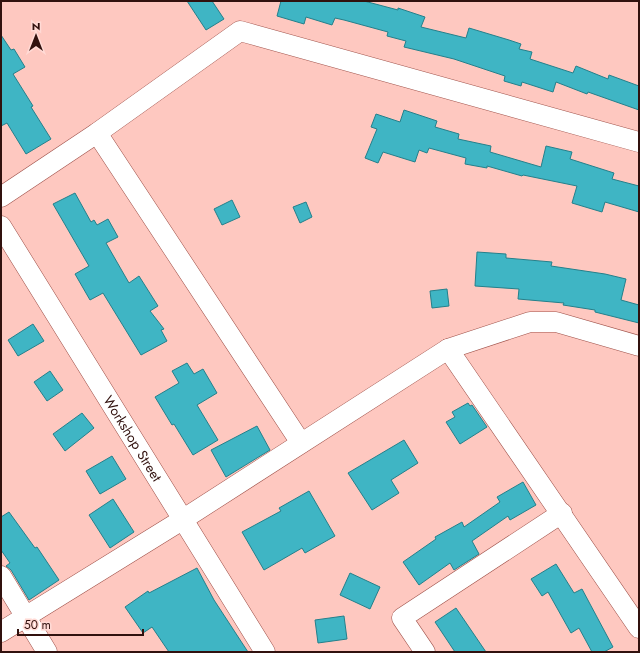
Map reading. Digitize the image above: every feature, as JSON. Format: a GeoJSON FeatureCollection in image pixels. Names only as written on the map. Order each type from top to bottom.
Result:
{"type":"FeatureCollection","features":[{"type":"Feature","properties":{"kind":"street"},"geometry":{"type":"LineString","coordinates":[[1,197],[97,133],[240,31],[639,142]]}},
{"type":"Feature","properties":{"kind":"street"},"geometry":{"type":"LineString","coordinates":[[97,133],[302,443]]}},
{"type":"Feature","properties":{"kind":"street","name":"Workshop Street"},"geometry":{"type":"LineString","coordinates":[[1,226],[265,652]]}},
{"type":"Feature","properties":{"kind":"street"},"geometry":{"type":"LineString","coordinates":[[1,632],[182,520],[448,349],[530,322],[556,322],[639,346]]}},
{"type":"Feature","properties":{"kind":"street"},"geometry":{"type":"LineString","coordinates":[[448,349],[639,628]]}},
{"type":"Feature","properties":{"kind":"street"},"geometry":{"type":"LineString","coordinates":[[425,652],[402,618],[562,514]]}},
{"type":"Feature","properties":{"kind":"street"},"geometry":{"type":"LineString","coordinates":[[1,576],[47,652]]}},
{"type":"Feature","properties":{"kind":"building"},"geometry":{"type":"Polygon","coordinates":[[[187,1],[212,1],[224,19],[206,30],[187,1]]]}},
{"type":"Feature","properties":{"kind":"building"},"geometry":{"type":"Polygon","coordinates":[[[281,1],[364,1],[398,10],[398,8],[425,17],[421,27],[466,38],[469,28],[509,40],[521,44],[519,49],[532,52],[530,59],[573,73],[576,66],[608,79],[609,75],[639,86],[639,110],[588,92],[587,94],[556,82],[553,92],[522,82],[521,86],[504,81],[505,76],[454,59],[404,47],[406,41],[387,36],[388,32],[344,20],[335,18],[332,25],[306,17],[304,24],[277,16],[281,1]]]}},
{"type":"Feature","properties":{"kind":"building"},"geometry":{"type":"Polygon","coordinates":[[[1,35],[11,50],[14,49],[25,67],[13,74],[51,139],[26,154],[7,123],[1,126],[1,35]]]}},
{"type":"Feature","properties":{"kind":"building"},"geometry":{"type":"Polygon","coordinates":[[[404,110],[437,121],[435,127],[459,134],[458,139],[491,146],[490,152],[541,167],[546,146],[572,152],[570,159],[614,173],[612,179],[639,186],[639,212],[605,202],[602,212],[572,203],[577,186],[522,176],[487,166],[487,168],[465,164],[466,158],[429,148],[427,153],[419,150],[415,162],[383,152],[378,163],[365,158],[377,129],[371,127],[376,114],[400,122],[404,110]]]}},
{"type":"Feature","properties":{"kind":"building"},"geometry":{"type":"Polygon","coordinates":[[[75,193],[91,222],[94,220],[97,225],[108,219],[118,237],[106,243],[129,283],[139,276],[158,306],[150,311],[164,329],[161,330],[167,341],[141,355],[103,293],[90,300],[75,274],[89,266],[53,204],[75,193]]]}},
{"type":"Feature","properties":{"kind":"building"},"geometry":{"type":"Polygon","coordinates":[[[232,200],[240,217],[222,225],[214,209],[232,200]]]}},
{"type":"Feature","properties":{"kind":"building"},"geometry":{"type":"Polygon","coordinates":[[[306,202],[312,217],[300,223],[293,207],[306,202]]]}},
{"type":"Feature","properties":{"kind":"building"},"geometry":{"type":"Polygon","coordinates":[[[477,252],[506,254],[506,258],[552,262],[551,266],[605,274],[626,279],[621,300],[639,305],[639,323],[595,312],[595,310],[563,305],[564,303],[518,299],[519,289],[475,286],[477,252]]]}},
{"type":"Feature","properties":{"kind":"building"},"geometry":{"type":"Polygon","coordinates":[[[447,289],[449,306],[432,308],[430,291],[447,289]]]}},
{"type":"Feature","properties":{"kind":"building"},"geometry":{"type":"Polygon","coordinates":[[[33,324],[44,341],[18,356],[8,340],[33,324]]]}},
{"type":"Feature","properties":{"kind":"building"},"geometry":{"type":"Polygon","coordinates":[[[187,363],[194,374],[203,369],[217,393],[197,405],[218,440],[193,455],[155,397],[179,383],[172,371],[187,363]]]}},
{"type":"Feature","properties":{"kind":"building"},"geometry":{"type":"Polygon","coordinates":[[[50,371],[63,390],[47,401],[34,382],[50,371]]]}},
{"type":"Feature","properties":{"kind":"building"},"geometry":{"type":"Polygon","coordinates":[[[468,403],[470,406],[472,405],[487,427],[460,444],[446,422],[455,417],[452,412],[468,403]]]}},
{"type":"Feature","properties":{"kind":"building"},"geometry":{"type":"Polygon","coordinates":[[[82,413],[94,428],[65,451],[53,434],[82,413]]]}},
{"type":"Feature","properties":{"kind":"building"},"geometry":{"type":"Polygon","coordinates":[[[257,426],[270,450],[226,477],[211,450],[257,426]]]}},
{"type":"Feature","properties":{"kind":"building"},"geometry":{"type":"Polygon","coordinates":[[[404,440],[418,463],[391,480],[399,493],[372,510],[348,473],[404,440]]]}},
{"type":"Feature","properties":{"kind":"building"},"geometry":{"type":"Polygon","coordinates":[[[112,456],[126,479],[100,494],[86,471],[112,456]]]}},
{"type":"Feature","properties":{"kind":"building"},"geometry":{"type":"Polygon","coordinates":[[[523,482],[536,505],[510,520],[508,516],[472,541],[479,554],[454,570],[450,563],[419,585],[403,562],[436,539],[435,537],[462,522],[464,527],[500,502],[497,497],[523,482]]]}},
{"type":"Feature","properties":{"kind":"building"},"geometry":{"type":"Polygon","coordinates":[[[309,491],[335,536],[305,553],[302,548],[264,570],[242,532],[281,511],[279,508],[309,491]]]}},
{"type":"Feature","properties":{"kind":"building"},"geometry":{"type":"Polygon","coordinates":[[[113,499],[134,532],[110,548],[89,515],[113,499]]]}},
{"type":"Feature","properties":{"kind":"building"},"geometry":{"type":"Polygon","coordinates":[[[9,512],[35,548],[37,547],[59,580],[29,600],[11,570],[6,566],[10,563],[1,550],[1,517],[9,512]]]}},
{"type":"Feature","properties":{"kind":"building"},"geometry":{"type":"Polygon","coordinates":[[[556,564],[574,593],[582,589],[613,647],[604,652],[592,652],[579,628],[571,633],[548,592],[542,596],[531,579],[556,564]]]}},
{"type":"Feature","properties":{"kind":"building"},"geometry":{"type":"Polygon","coordinates":[[[197,568],[214,600],[248,652],[169,652],[152,627],[143,633],[125,607],[148,591],[149,593],[197,568]]]}},
{"type":"Feature","properties":{"kind":"building"},"geometry":{"type":"Polygon","coordinates":[[[350,573],[380,587],[370,609],[340,595],[350,573]]]}},
{"type":"Feature","properties":{"kind":"building"},"geometry":{"type":"Polygon","coordinates":[[[456,608],[486,652],[455,652],[435,622],[456,608]]]}},
{"type":"Feature","properties":{"kind":"building"},"geometry":{"type":"Polygon","coordinates":[[[344,616],[347,639],[318,643],[315,620],[344,616]]]}}]}
